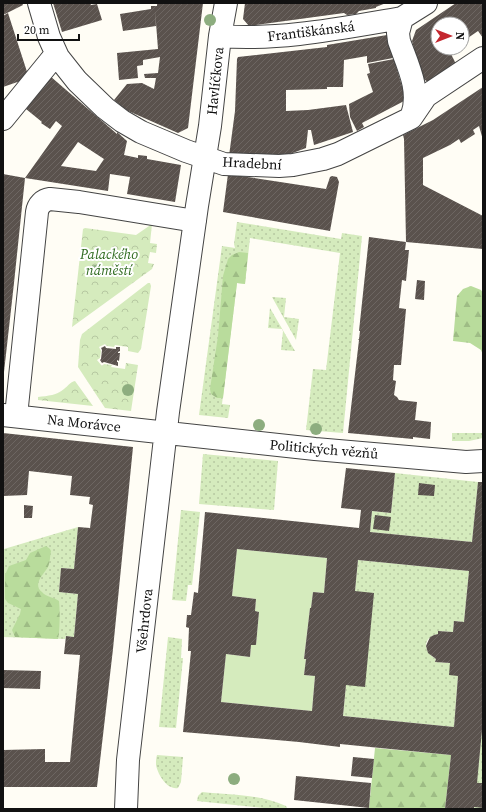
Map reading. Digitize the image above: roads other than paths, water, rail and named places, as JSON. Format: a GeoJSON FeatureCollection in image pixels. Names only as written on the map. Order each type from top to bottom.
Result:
{"type":"FeatureCollection","features":[{"type":"Feature","properties":{"kind":"street","name":"Hradební"},"geometry":{"type":"LineString","coordinates":[[39,3],[49,38],[56,54],[66,69],[87,91],[122,121],[158,139],[204,158],[224,164],[279,166],[293,165],[323,159],[338,154],[411,118],[426,96],[483,58]]}},
{"type":"Feature","properties":{"kind":"street","name":"Havlíčkova"},"geometry":{"type":"LineString","coordinates":[[204,158],[210,126],[220,36],[226,3]]}},
{"type":"Feature","properties":{"kind":"street","name":"Františkánská"},"geometry":{"type":"LineString","coordinates":[[220,36],[244,38],[317,32],[402,18],[426,3]]}},
{"type":"Feature","properties":{"kind":"street"},"geometry":{"type":"LineString","coordinates":[[402,18],[398,38],[415,91],[415,108],[411,118]]}},
{"type":"Feature","properties":{"kind":"street"},"geometry":{"type":"LineString","coordinates":[[3,119],[56,54]]}},
{"type":"Feature","properties":{"kind":"street"},"geometry":{"type":"LineString","coordinates":[[165,433],[204,158]]}},
{"type":"Feature","properties":{"kind":"street"},"geometry":{"type":"LineString","coordinates":[[10,415],[36,212],[40,205],[45,201],[50,200],[79,202],[195,221]]}},
{"type":"Feature","properties":{"kind":"street","name":"Na Morávce"},"geometry":{"type":"LineString","coordinates":[[10,415],[165,433]]}},
{"type":"Feature","properties":{"kind":"street","name":"Politických vězňů"},"geometry":{"type":"LineString","coordinates":[[165,433],[322,450],[466,462],[483,461]]}},
{"type":"Feature","properties":{"kind":"street","name":"Všehrdova"},"geometry":{"type":"LineString","coordinates":[[126,809],[128,760],[165,433]]}},
{"type":"Feature","properties":{"kind":"park label","name":"Palackého náměstí"},"geometry":{"type":"Point","coordinates":[109,262]}}]}
